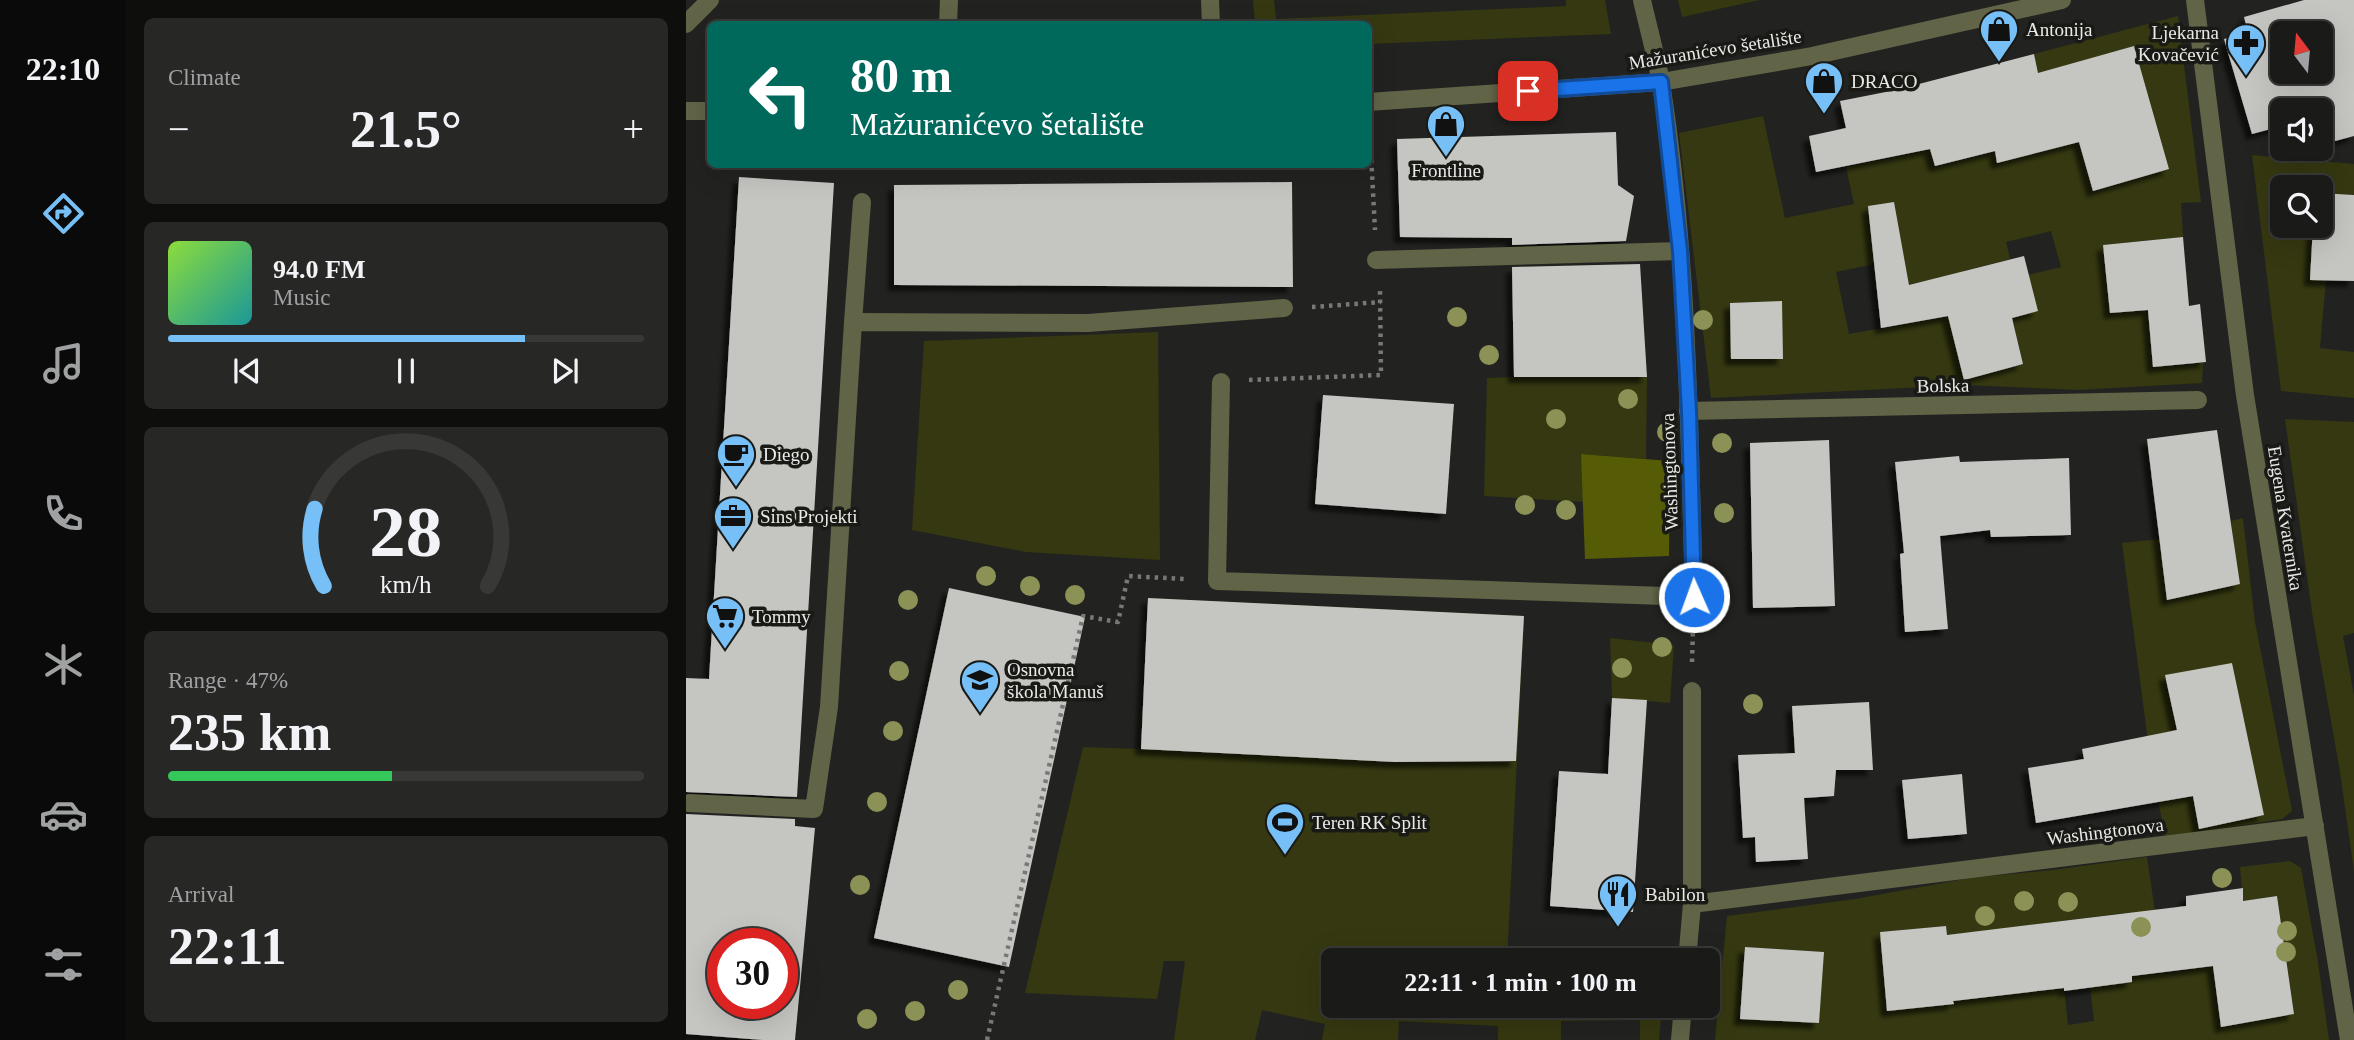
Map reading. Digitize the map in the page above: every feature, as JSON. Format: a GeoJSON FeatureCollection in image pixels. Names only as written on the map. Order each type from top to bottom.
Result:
{"type":"FeatureCollection","features":[{"type":"Feature","properties":{"kind":"street"},"geometry":{"type":"LineString","coordinates":[[686,24],[710,0]]}},
{"type":"Feature","properties":{"kind":"street"},"geometry":{"type":"LineString","coordinates":[[948,21],[949,0]]}},
{"type":"Feature","properties":{"kind":"street"},"geometry":{"type":"LineString","coordinates":[[1210,0],[1211,21]]}},
{"type":"Feature","properties":{"kind":"street","name":"Washingtonova"},"geometry":{"type":"LineString","coordinates":[[1642,0],[1661,82],[1680,251],[1689,411],[1694,597]]}},
{"type":"Feature","properties":{"kind":"street","name":"Eugena Kvaternika"},"geometry":{"type":"LineString","coordinates":[[2195,0],[2245,395],[2349,1040]]}},
{"type":"Feature","properties":{"kind":"street","name":"Mažuranićevo šetalište"},"geometry":{"type":"LineString","coordinates":[[1372,102],[1661,82],[1812,56],[2053,1]]}},
{"type":"Feature","properties":{"kind":"street"},"geometry":{"type":"LineString","coordinates":[[686,111],[707,111]]}},
{"type":"Feature","properties":{"kind":"street"},"geometry":{"type":"LineString","coordinates":[[689,803],[814,809],[829,707],[862,202]]}},
{"type":"Feature","properties":{"kind":"street"},"geometry":{"type":"LineString","coordinates":[[1376,260],[1680,251]]}},
{"type":"Feature","properties":{"kind":"street"},"geometry":{"type":"LineString","coordinates":[[853,322],[1088,323],[1284,308]]}},
{"type":"Feature","properties":{"kind":"street"},"geometry":{"type":"LineString","coordinates":[[1221,382],[1217,581],[1694,597]]}},
{"type":"Feature","properties":{"kind":"street","name":"Bolska"},"geometry":{"type":"LineString","coordinates":[[1689,411],[2198,400]]}},
{"type":"Feature","properties":{"kind":"street"},"geometry":{"type":"LineString","coordinates":[[1688,948],[1692,904],[1692,691]]}},
{"type":"Feature","properties":{"kind":"street","name":"Washingtonova"},"geometry":{"type":"LineString","coordinates":[[1692,904],[2315,826]]}},
{"type":"Feature","properties":{"kind":"street"},"geometry":{"type":"LineString","coordinates":[[1681,1040],[1682,1018]]}},
{"type":"Feature","properties":{"kind":"path"},"geometry":{"type":"LineString","coordinates":[[1221,382],[1381,375],[1381,302],[1371,168]]}},
{"type":"Feature","properties":{"kind":"path"},"geometry":{"type":"LineString","coordinates":[[1284,308],[1381,302]]}},
{"type":"Feature","properties":{"kind":"path"},"geometry":{"type":"LineString","coordinates":[[986,1040],[1083,616],[1118,622],[1128,576],[1217,581]]}},
{"type":"Feature","properties":{"kind":"path"},"geometry":{"type":"LineString","coordinates":[[1692,691],[1694,597]]}},
{"type":"Feature","properties":{"kind":"green space"},"geometry":{"type":"Polygon","coordinates":[[[1253,0],[1274,0],[1276,19],[1566,6],[1566,0],[1605,0],[1611,34],[1372,44],[1372,21],[1255,21],[1253,0]]]}},
{"type":"Feature","properties":{"kind":"green space"},"geometry":{"type":"Polygon","coordinates":[[[1678,0],[1760,0],[1682,17],[1678,0]]]}},
{"type":"Feature","properties":{"kind":"green space"},"geometry":{"type":"Polygon","coordinates":[[[2178,16],[2201,202],[2181,203],[2183,237],[2103,245],[2110,313],[2148,310],[2153,367],[2203,363],[2202,383],[2079,390],[1964,385],[1711,398],[1679,133],[1763,116],[1785,218],[1854,204],[1846,167],[1930,149],[1935,166],[1995,151],[1997,162],[2048,118],[2034,54],[2178,16]],[[2134,46],[2058,68],[2093,191],[2169,169],[2134,46]],[[2051,231],[2006,242],[2010,259],[1963,271],[1969,296],[1945,303],[1964,379],[2023,364],[2012,318],[2028,275],[2061,267],[2051,231]],[[1904,258],[1836,272],[1849,334],[1916,322],[1904,258]],[[1782,302],[1731,303],[1731,359],[1782,302]]]}},
{"type":"Feature","properties":{"kind":"green space"},"geometry":{"type":"Polygon","coordinates":[[[2252,155],[2270,157],[2270,161],[2354,164],[2354,195],[2333,194],[2333,175],[2270,175],[2270,238],[2316,238],[2326,280],[2320,348],[2354,352],[2354,398],[2281,391],[2252,155]]]}},
{"type":"Feature","properties":{"kind":"green space"},"geometry":{"type":"Polygon","coordinates":[[[1158,332],[1160,560],[1026,552],[912,530],[924,341],[1158,332]]]}},
{"type":"Feature","properties":{"kind":"green space"},"geometry":{"type":"Polygon","coordinates":[[[1647,377],[1646,459],[1581,454],[1584,502],[1484,496],[1487,378],[1647,377]]]}},
{"type":"Feature","properties":{"kind":"green space"},"geometry":{"type":"Polygon","coordinates":[[[2285,419],[2354,422],[2354,633],[2343,636],[2354,695],[2354,871],[2313,619],[2285,419]]]}},
{"type":"Feature","properties":{"kind":"green space"},"geometry":{"type":"Polygon","coordinates":[[[2243,518],[2255,622],[2292,811],[2282,819],[2165,837],[2149,749],[2122,543],[2159,539],[2168,600],[2239,584],[2231,521],[2243,518]],[[2165,675],[2178,736],[2243,721],[2165,675]]]}},
{"type":"Feature","properties":{"kind":"green space","name":"Teren RK Split"},"geometry":{"type":"Polygon","coordinates":[[[1148,598],[1524,616],[1508,948],[1321,948],[1321,1018],[1661,1018],[1659,1040],[1640,1040],[1640,1020],[1561,1021],[1561,1040],[1498,1040],[1498,1026],[1399,1021],[1398,1040],[1322,1040],[1325,1024],[1262,1010],[1255,1040],[1174,1040],[1185,961],[1164,961],[1157,999],[1025,993],[1083,747],[1141,749],[1148,598]]]}},
{"type":"Feature","properties":{"kind":"green space"},"geometry":{"type":"Polygon","coordinates":[[[1610,638],[1674,645],[1670,703],[1612,698],[1610,638]]]}},
{"type":"Feature","properties":{"kind":"green space"},"geometry":{"type":"Polygon","coordinates":[[[2147,857],[2164,973],[2213,966],[2221,1027],[2294,1014],[2277,896],[2243,901],[2240,867],[2290,861],[2301,868],[2329,1040],[1715,1040],[1717,1018],[1720,1018],[1727,916],[1855,899],[1970,878],[2147,857]],[[2124,913],[2006,928],[2014,994],[2064,988],[2068,1025],[2094,1021],[2090,987],[2132,982],[2124,913]],[[1946,926],[1880,932],[1888,1011],[1953,1004],[1946,926]],[[1745,947],[1740,1019],[1819,1023],[1823,952],[1745,947]]]}},
{"type":"Feature","properties":{"kind":"shaded area"},"geometry":{"type":"Polygon","coordinates":[[[1581,454],[1670,461],[1669,556],[1585,559],[1581,454]]]}},
{"type":"Feature","properties":{"kind":"building"},"geometry":{"type":"Polygon","coordinates":[[[2304,0],[2354,0],[2354,136],[2333,142],[2333,98],[2270,98],[2270,129],[2252,134],[2224,39],[2248,33],[2244,17],[2304,0]]]}},
{"type":"Feature","properties":{"kind":"building"},"geometry":{"type":"Polygon","coordinates":[[[2134,46],[2169,169],[2093,191],[2079,142],[1997,163],[1995,151],[1935,166],[1930,149],[1816,172],[1809,136],[1846,128],[1840,101],[1896,90],[2034,54],[2038,73],[2134,46]]]}},
{"type":"Feature","properties":{"kind":"building"},"geometry":{"type":"Polygon","coordinates":[[[1616,132],[1618,185],[1634,196],[1626,241],[1512,245],[1512,238],[1400,237],[1397,139],[1616,132]]]}},
{"type":"Feature","properties":{"kind":"building"},"geometry":{"type":"Polygon","coordinates":[[[739,177],[834,183],[797,797],[686,792],[686,678],[709,679],[739,177]]]}},
{"type":"Feature","properties":{"kind":"building"},"geometry":{"type":"Polygon","coordinates":[[[1292,182],[1293,287],[894,285],[894,185],[1292,182]]]}},
{"type":"Feature","properties":{"kind":"building"},"geometry":{"type":"Polygon","coordinates":[[[2333,194],[2354,195],[2354,281],[2310,280],[2312,238],[2333,238],[2333,194]]]}},
{"type":"Feature","properties":{"kind":"building"},"geometry":{"type":"Polygon","coordinates":[[[1894,202],[1909,285],[2024,256],[2038,311],[2012,318],[2023,364],[1964,380],[1948,316],[1881,328],[1868,206],[1894,202]]]}},
{"type":"Feature","properties":{"kind":"building"},"geometry":{"type":"Polygon","coordinates":[[[2183,237],[2189,306],[2200,304],[2206,362],[2153,367],[2148,310],[2110,313],[2103,245],[2183,237]]]}},
{"type":"Feature","properties":{"kind":"building"},"geometry":{"type":"Polygon","coordinates":[[[1640,264],[1647,377],[1514,377],[1512,267],[1640,264]]]}},
{"type":"Feature","properties":{"kind":"building"},"geometry":{"type":"Polygon","coordinates":[[[1782,301],[1783,359],[1731,359],[1730,303],[1782,301]]]}},
{"type":"Feature","properties":{"kind":"building"},"geometry":{"type":"Polygon","coordinates":[[[1323,395],[1454,404],[1446,514],[1315,504],[1323,395]]]}},
{"type":"Feature","properties":{"kind":"building"},"geometry":{"type":"Polygon","coordinates":[[[2217,430],[2240,584],[2167,600],[2147,439],[2217,430]]]}},
{"type":"Feature","properties":{"kind":"building"},"geometry":{"type":"Polygon","coordinates":[[[1829,440],[1835,606],[1753,608],[1750,443],[1829,440]]]}},
{"type":"Feature","properties":{"kind":"building"},"geometry":{"type":"Polygon","coordinates":[[[1959,456],[1960,462],[2069,458],[2071,535],[1991,537],[1990,530],[1940,536],[1948,629],[1905,632],[1900,554],[1904,553],[1895,462],[1959,456]]]}},
{"type":"Feature","properties":{"kind":"building"},"geometry":{"type":"Polygon","coordinates":[[[949,588],[1085,617],[1009,967],[874,938],[949,588]]]}},
{"type":"Feature","properties":{"kind":"building"},"geometry":{"type":"Polygon","coordinates":[[[1148,598],[1524,616],[1516,761],[1395,762],[1141,749],[1148,598]]]}},
{"type":"Feature","properties":{"kind":"building"},"geometry":{"type":"Polygon","coordinates":[[[2232,663],[2264,815],[2199,829],[2193,796],[2036,823],[2028,768],[2084,759],[2082,749],[2177,730],[2165,675],[2232,663]]]}},
{"type":"Feature","properties":{"kind":"building"},"geometry":{"type":"Polygon","coordinates":[[[1612,698],[1647,700],[1633,912],[1550,906],[1559,771],[1608,774],[1612,698]]]}},
{"type":"Feature","properties":{"kind":"building"},"geometry":{"type":"Polygon","coordinates":[[[1869,702],[1873,770],[1836,770],[1834,796],[1804,798],[1808,859],[1756,862],[1755,837],[1743,838],[1738,755],[1795,753],[1792,706],[1869,702]]]}},
{"type":"Feature","properties":{"kind":"building"},"geometry":{"type":"Polygon","coordinates":[[[1962,774],[1967,834],[1908,839],[1902,780],[1962,774]]]}},
{"type":"Feature","properties":{"kind":"building"},"geometry":{"type":"Polygon","coordinates":[[[686,814],[795,819],[795,826],[815,828],[798,1008],[798,928],[707,928],[707,1019],[797,1019],[795,1040],[686,1034],[686,814]]]}},
{"type":"Feature","properties":{"kind":"building"},"geometry":{"type":"Polygon","coordinates":[[[2243,888],[2243,901],[2277,896],[2294,1014],[2221,1027],[2213,966],[2132,976],[2132,982],[1953,1001],[1954,1004],[1887,1011],[1880,932],[1946,926],[1947,935],[2186,906],[2186,896],[2243,888]]]}},
{"type":"Feature","properties":{"kind":"building"},"geometry":{"type":"Polygon","coordinates":[[[1745,947],[1824,952],[1819,1023],[1740,1019],[1745,947]]]}},
{"type":"Feature","properties":{"kind":"place","name":"Antonija"},"geometry":{"type":"Point","coordinates":[1999,63]}},
{"type":"Feature","properties":{"kind":"place","name":"Ljekarna Kovačević"},"geometry":{"type":"Point","coordinates":[2246,77]}},
{"type":"Feature","properties":{"kind":"place","name":"DRACO"},"geometry":{"type":"Point","coordinates":[1824,115]}},
{"type":"Feature","properties":{"kind":"place","name":"Frontline"},"geometry":{"type":"Point","coordinates":[1446,158]}},
{"type":"Feature","properties":{"kind":"place","name":"Diego"},"geometry":{"type":"Point","coordinates":[736,488]}},
{"type":"Feature","properties":{"kind":"place","name":"Sins Projekti"},"geometry":{"type":"Point","coordinates":[733,550]}},
{"type":"Feature","properties":{"kind":"place","name":"Tommy"},"geometry":{"type":"Point","coordinates":[725,650]}},
{"type":"Feature","properties":{"kind":"place","name":"Osnovna škola Manuš"},"geometry":{"type":"Point","coordinates":[980,714]}},
{"type":"Feature","properties":{"kind":"place","name":"Teren RK Split"},"geometry":{"type":"Point","coordinates":[1285,856]}},
{"type":"Feature","properties":{"kind":"place","name":"Babilon"},"geometry":{"type":"Point","coordinates":[1618,928]}},
{"type":"Feature","properties":{"kind":"route"},"geometry":{"type":"LineString","coordinates":[[1528,91],[1661,82],[1680,251],[1689,411],[1694,597]]}}]}
